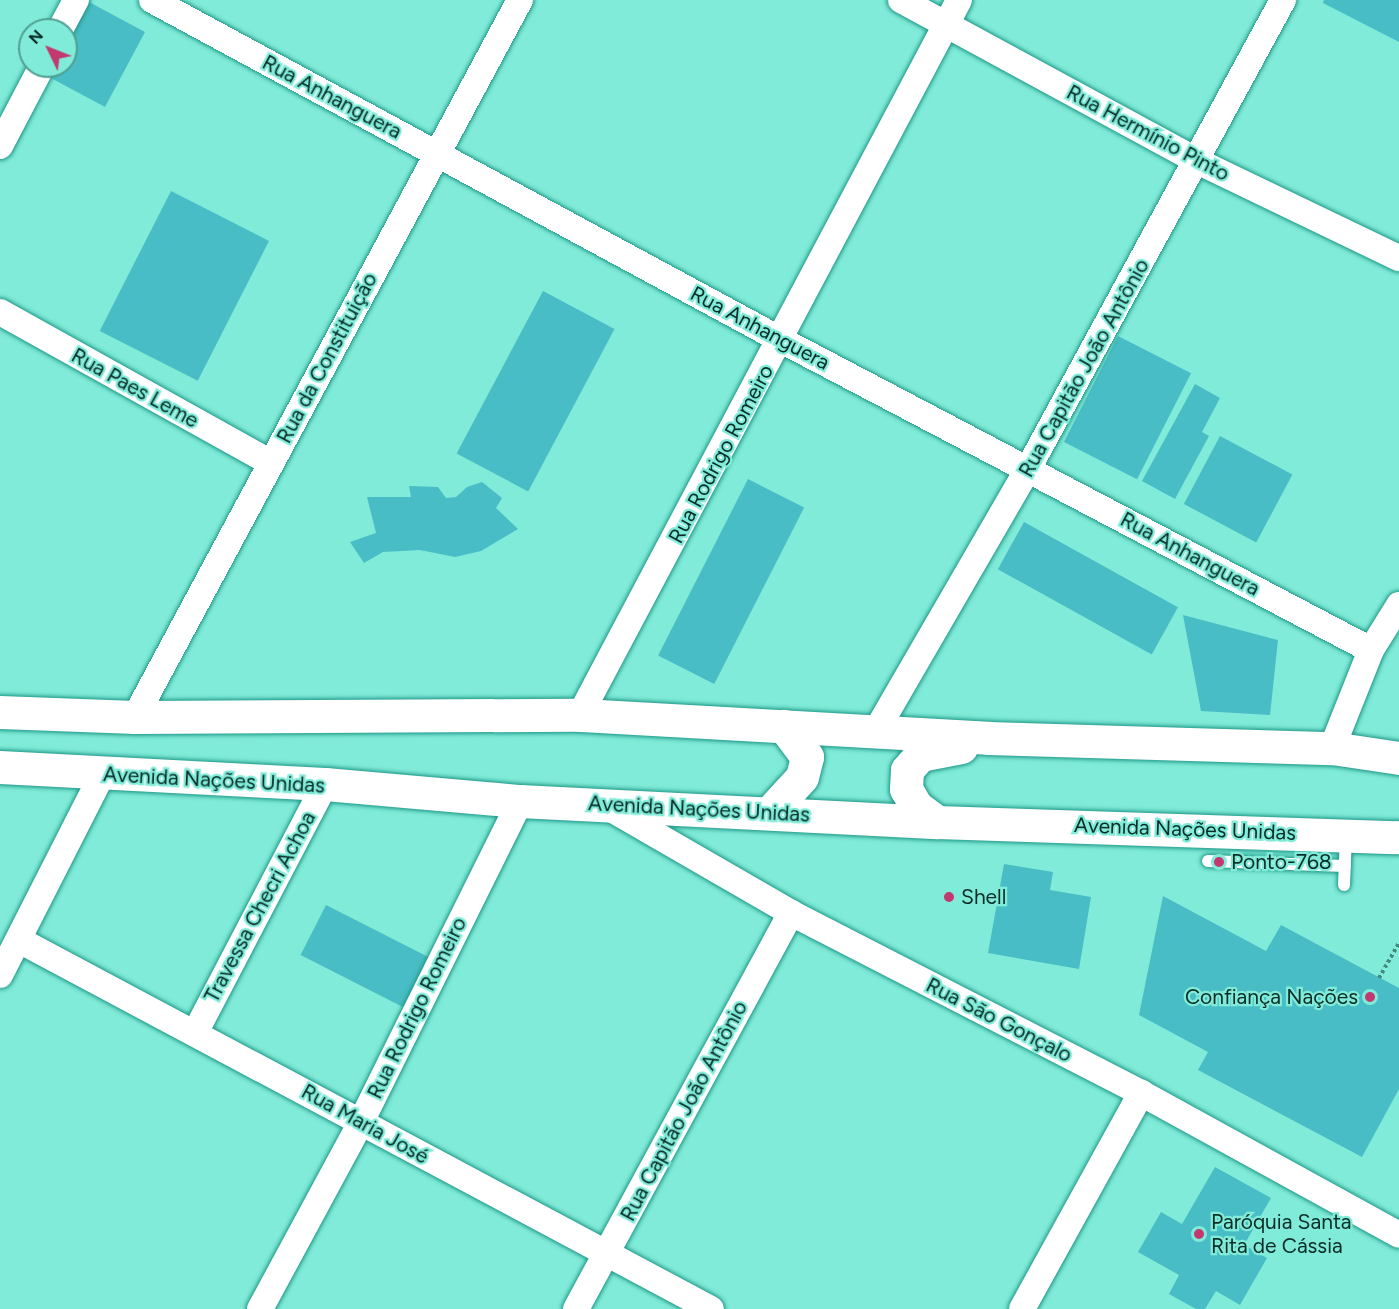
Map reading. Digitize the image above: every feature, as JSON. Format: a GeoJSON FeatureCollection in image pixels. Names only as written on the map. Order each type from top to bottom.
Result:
{"type":"FeatureCollection","features":[{"type":"Feature","properties":{"kind":"main road"},"geometry":{"type":"LineString","coordinates":[[0,712],[135,717],[580,715],[988,738],[1332,748],[1399,758]]}},
{"type":"Feature","properties":{"kind":"main road"},"geometry":{"type":"LineString","coordinates":[[770,812],[802,777],[807,757],[784,726]]}},
{"type":"Feature","properties":{"kind":"main road"},"geometry":{"type":"LineString","coordinates":[[937,822],[916,806],[906,789],[908,770],[920,755],[952,751],[988,738]]}},
{"type":"Feature","properties":{"kind":"main road","name":"Avenida Nações Unidas"},"geometry":{"type":"LineString","coordinates":[[0,767],[102,775],[325,784],[520,801],[600,803],[937,822],[1399,837]]}},
{"type":"Feature","properties":{"kind":"street"},"geometry":{"type":"LineString","coordinates":[[66,18],[76,0]]}},
{"type":"Feature","properties":{"kind":"street","name":"Rua Anhanguera"},"geometry":{"type":"LineString","coordinates":[[152,0],[781,340],[1371,650]]}},
{"type":"Feature","properties":{"kind":"street","name":"Rua da Constituição"},"geometry":{"type":"LineString","coordinates":[[135,717],[520,0]]}},
{"type":"Feature","properties":{"kind":"street","name":"Rua Hermínio Pinto"},"geometry":{"type":"LineString","coordinates":[[901,0],[1197,161],[1399,258]]}},
{"type":"Feature","properties":{"kind":"street","name":"Rua Rodrigo Romeiro"},"geometry":{"type":"LineString","coordinates":[[580,715],[781,340],[959,0]]}},
{"type":"Feature","properties":{"kind":"street","name":"Rua Capitão João Antônio"},"geometry":{"type":"LineString","coordinates":[[876,731],[1028,469],[1283,0]]}},
{"type":"Feature","properties":{"kind":"street"},"geometry":{"type":"LineString","coordinates":[[0,146],[36,78]]}},
{"type":"Feature","properties":{"kind":"street","name":"Rua Paes Leme"},"geometry":{"type":"LineString","coordinates":[[0,312],[271,463]]}},
{"type":"Feature","properties":{"kind":"street"},"geometry":{"type":"LineString","coordinates":[[1332,748],[1371,650],[1399,604]]}},
{"type":"Feature","properties":{"kind":"street"},"geometry":{"type":"LineString","coordinates":[[0,975],[102,775]]}},
{"type":"Feature","properties":{"kind":"street","name":"Travessa Checri Achoa"},"geometry":{"type":"LineString","coordinates":[[196,1031],[325,784]]}},
{"type":"Feature","properties":{"kind":"street","name":"Rua Rodrigo Romeiro"},"geometry":{"type":"LineString","coordinates":[[260,1309],[361,1122],[520,801]]}},
{"type":"Feature","properties":{"kind":"street","name":"Rua São Gonçalo"},"geometry":{"type":"LineString","coordinates":[[600,803],[791,913],[1141,1093],[1399,1235]]}},
{"type":"Feature","properties":{"kind":"street","name":"Rua Capitão João Antônio"},"geometry":{"type":"LineString","coordinates":[[576,1309],[791,913]]}},
{"type":"Feature","properties":{"kind":"street","name":"Rua Maria José"},"geometry":{"type":"LineString","coordinates":[[19,940],[196,1031],[711,1309]]}},
{"type":"Feature","properties":{"kind":"street"},"geometry":{"type":"LineString","coordinates":[[1022,1309],[1141,1093]]}},
{"type":"Feature","properties":{"kind":"lane"},"geometry":{"type":"LineString","coordinates":[[1344,885],[1346,834]]}},
{"type":"Feature","properties":{"kind":"lane"},"geometry":{"type":"LineString","coordinates":[[1208,861],[1345,866]]}},
{"type":"Feature","properties":{"kind":"path"},"geometry":{"type":"LineString","coordinates":[[1379,978],[1399,943]]}},
{"type":"Feature","properties":{"kind":"building"},"geometry":{"type":"Polygon","coordinates":[[[1324,0],[1399,0],[1399,42],[1323,3],[1324,0]]]}},
{"type":"Feature","properties":{"kind":"building"},"geometry":{"type":"Polygon","coordinates":[[[89,2],[145,32],[105,107],[51,78],[78,78],[78,23],[89,2]]]}},
{"type":"Feature","properties":{"kind":"building"},"geometry":{"type":"Polygon","coordinates":[[[171,191],[269,241],[198,381],[100,331],[171,191]]]}},
{"type":"Feature","properties":{"kind":"building"},"geometry":{"type":"Polygon","coordinates":[[[543,291],[615,329],[528,491],[457,453],[543,291]]]}},
{"type":"Feature","properties":{"kind":"building"},"geometry":{"type":"Polygon","coordinates":[[[1118,336],[1191,373],[1137,479],[1064,442],[1118,336]]]}},
{"type":"Feature","properties":{"kind":"building"},"geometry":{"type":"Polygon","coordinates":[[[1195,384],[1220,398],[1202,432],[1209,436],[1175,499],[1142,481],[1195,384]]]}},
{"type":"Feature","properties":{"kind":"building"},"geometry":{"type":"Polygon","coordinates":[[[1220,436],[1292,474],[1256,542],[1184,504],[1220,436]]]}},
{"type":"Feature","properties":{"kind":"building"},"geometry":{"type":"Polygon","coordinates":[[[748,479],[804,508],[714,684],[658,655],[748,479]]]}},
{"type":"Feature","properties":{"kind":"building"},"geometry":{"type":"Polygon","coordinates":[[[482,482],[502,498],[496,508],[518,529],[481,551],[455,557],[420,550],[383,552],[364,563],[350,542],[376,533],[367,497],[411,497],[409,486],[438,487],[446,498],[456,497],[467,487],[482,482]]]}},
{"type":"Feature","properties":{"kind":"building"},"geometry":{"type":"Polygon","coordinates":[[[1024,522],[1178,607],[1152,655],[998,569],[1024,522]]]}},
{"type":"Feature","properties":{"kind":"building"},"geometry":{"type":"Polygon","coordinates":[[[1183,615],[1278,640],[1270,715],[1201,711],[1183,615]]]}},
{"type":"Feature","properties":{"kind":"building"},"geometry":{"type":"Polygon","coordinates":[[[1004,864],[1053,872],[1050,890],[1091,897],[1079,969],[988,953],[1004,864]]]}},
{"type":"Feature","properties":{"kind":"building"},"geometry":{"type":"Polygon","coordinates":[[[1163,896],[1266,951],[1281,925],[1399,988],[1399,1089],[1362,1157],[1198,1070],[1208,1052],[1139,1015],[1163,896]]]}},
{"type":"Feature","properties":{"kind":"building"},"geometry":{"type":"Polygon","coordinates":[[[326,905],[430,958],[405,1008],[301,955],[326,905]]]}},
{"type":"Feature","properties":{"kind":"building","name":"Paróquia Santa Rita de Cássia"},"geometry":{"type":"Polygon","coordinates":[[[1215,1167],[1271,1198],[1244,1245],[1267,1258],[1240,1305],[1216,1291],[1205,1309],[1196,1309],[1169,1294],[1179,1275],[1138,1252],[1161,1212],[1182,1224],[1215,1167]]]}},
{"type":"Feature","properties":{"kind":"place","name":"Ponto-768"},"geometry":{"type":"Point","coordinates":[1219,862]}},
{"type":"Feature","properties":{"kind":"place","name":"Shell"},"geometry":{"type":"Point","coordinates":[949,897]}},
{"type":"Feature","properties":{"kind":"place","name":"Confiança Nações"},"geometry":{"type":"Point","coordinates":[1370,997]}},
{"type":"Feature","properties":{"kind":"place","name":"Paróquia Santa Rita de Cássia"},"geometry":{"type":"Point","coordinates":[1199,1234]}}]}
